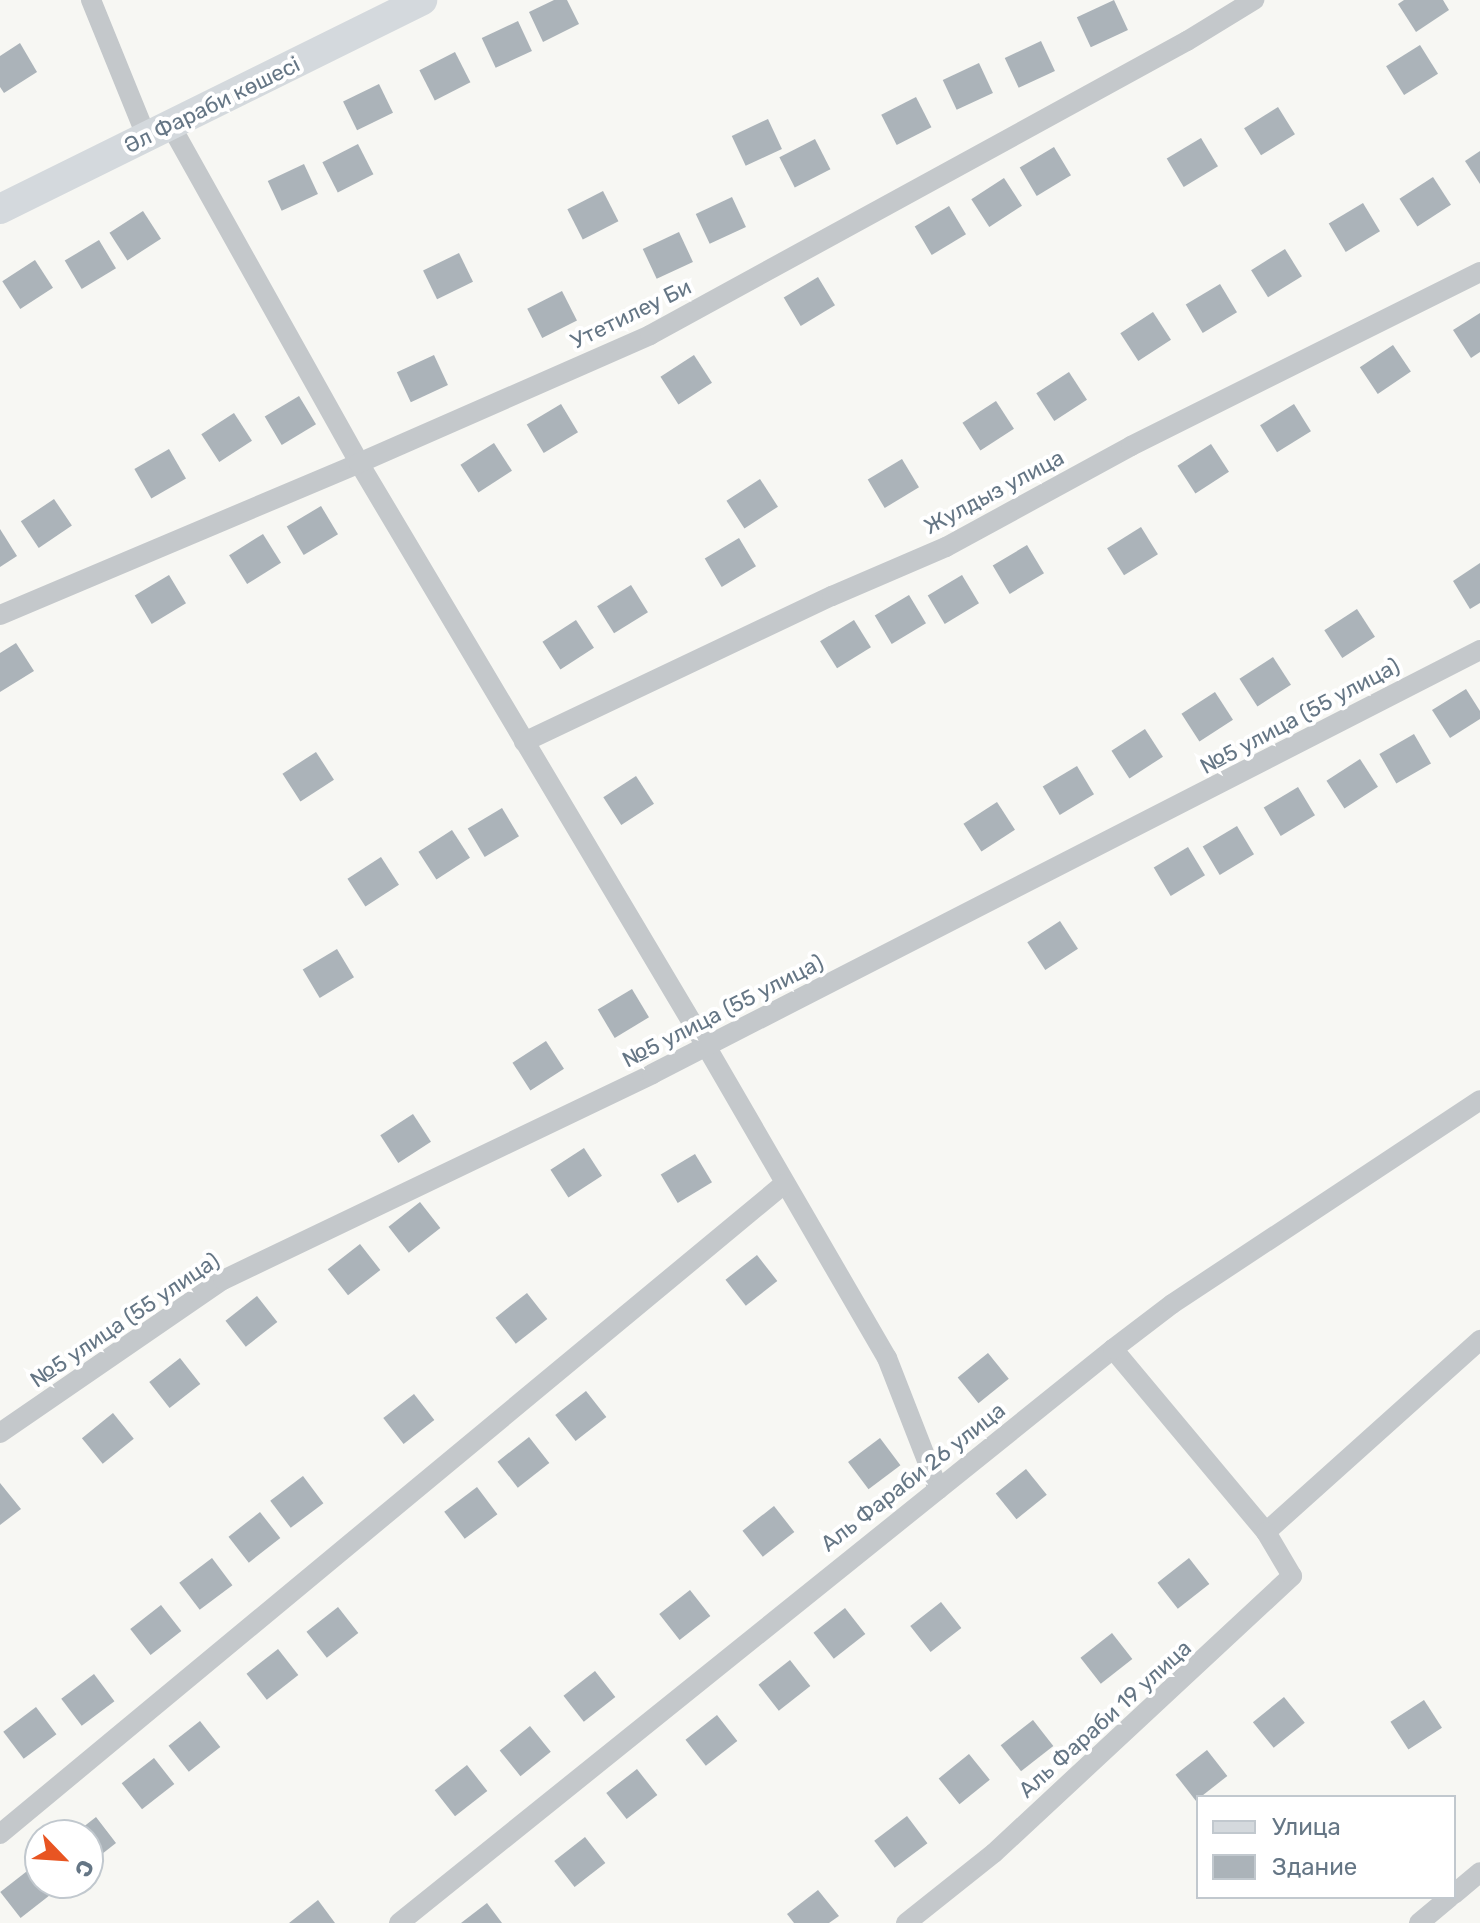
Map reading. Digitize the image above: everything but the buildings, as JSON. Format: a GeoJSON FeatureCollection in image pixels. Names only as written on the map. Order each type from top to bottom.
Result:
{"type":"FeatureCollection","features":[{"type":"Feature","properties":{"kind":"street"},"geometry":{"type":"LineString","coordinates":[[91,0],[159,132],[706,1046],[887,1358],[938,1489]]}},
{"type":"Feature","properties":{"kind":"street","name":"Әл Фараби көшесі"},"geometry":{"type":"LineString","coordinates":[[0,209],[422,0]]}},
{"type":"Feature","properties":{"kind":"street","name":"Утетилеу Би"},"geometry":{"type":"LineString","coordinates":[[0,615],[359,463],[650,335],[1187,41],[1254,0]]}},
{"type":"Feature","properties":{"kind":"street","name":"Жулдыз улица"},"geometry":{"type":"LineString","coordinates":[[524,742],[832,596],[946,547],[1131,446],[1480,272]]}},
{"type":"Feature","properties":{"kind":"street","name":"№5 улица (55 улица)"},"geometry":{"type":"LineString","coordinates":[[0,1433],[223,1280],[706,1046],[1480,650]]}},
{"type":"Feature","properties":{"kind":"street","name":"Аль Фараби 26 улица"},"geometry":{"type":"LineString","coordinates":[[399,1923],[1172,1304],[1480,1100]]}},
{"type":"Feature","properties":{"kind":"street"},"geometry":{"type":"LineString","coordinates":[[0,1834],[784,1184]]}},
{"type":"Feature","properties":{"kind":"street"},"geometry":{"type":"LineString","coordinates":[[1266,1532],[1480,1340]]}},
{"type":"Feature","properties":{"kind":"street","name":"Аль Фараби 19 улица"},"geometry":{"type":"LineString","coordinates":[[906,1923],[994,1853],[1226,1641],[1292,1576],[1266,1532],[1113,1349]]}},
{"type":"Feature","properties":{"kind":"street"},"geometry":{"type":"LineString","coordinates":[[1456,1892],[1480,1872]]}},
{"type":"Feature","properties":{"kind":"street"},"geometry":{"type":"LineString","coordinates":[[1419,1923],[1447,1899]]}}]}
